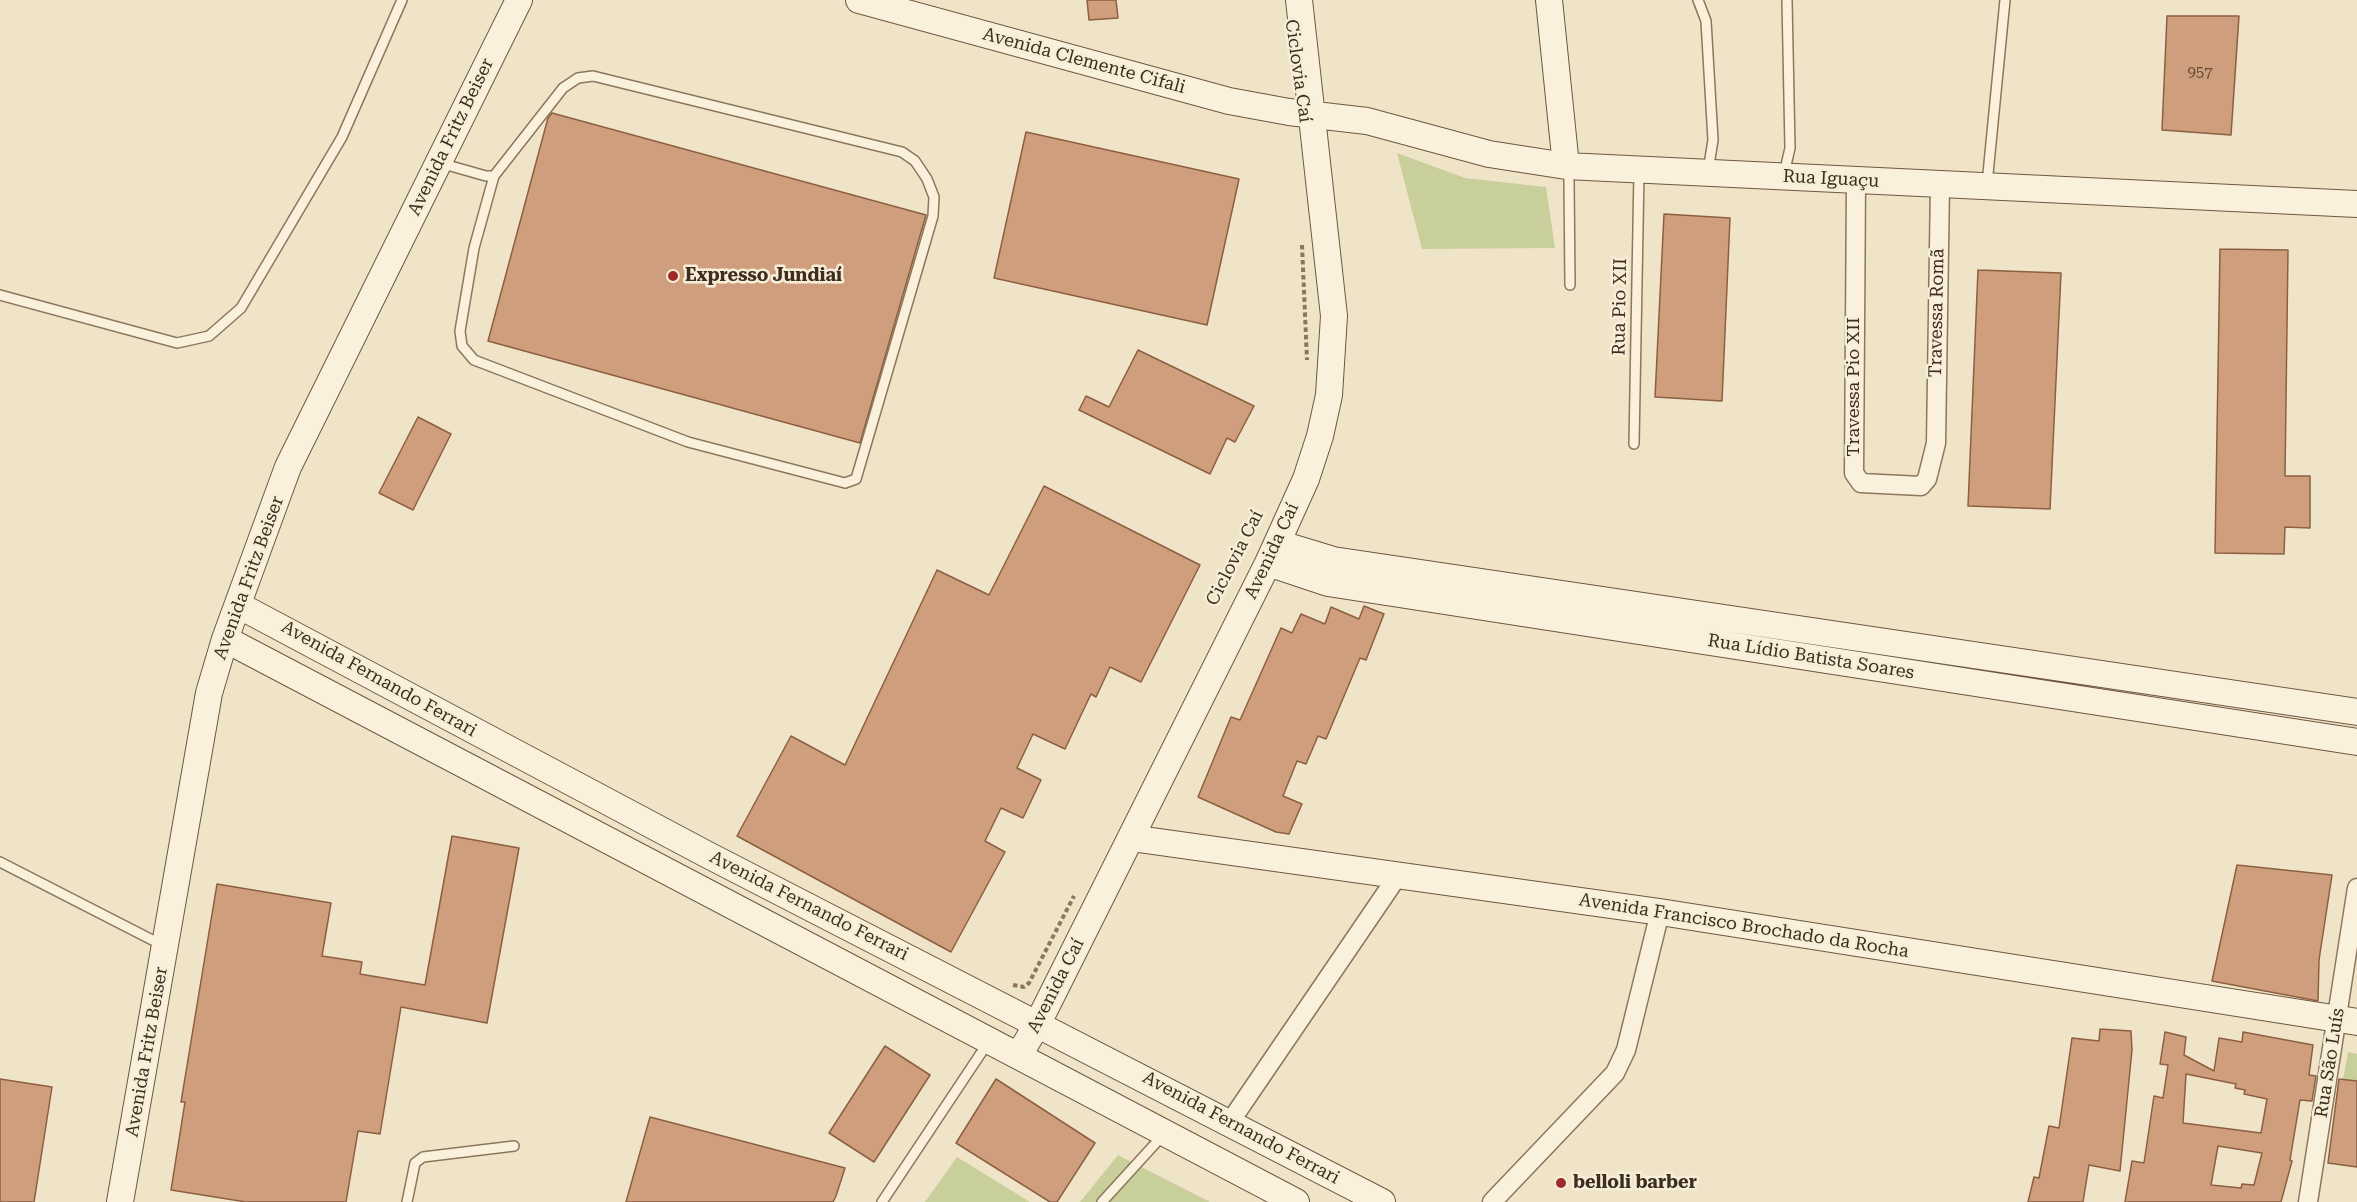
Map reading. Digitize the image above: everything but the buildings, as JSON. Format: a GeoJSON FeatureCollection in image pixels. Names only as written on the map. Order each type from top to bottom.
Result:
{"type":"FeatureCollection","features":[{"type":"Feature","properties":{"kind":"main road","name":"Avenida Fritz Beiser"},"geometry":{"type":"LineString","coordinates":[[120,1202],[209,693],[225,639],[288,467],[519,0]]}},
{"type":"Feature","properties":{"kind":"main road","name":"Avenida Clemente Cifali"},"geometry":{"type":"LineString","coordinates":[[859,0],[1230,101],[1311,115]]}},
{"type":"Feature","properties":{"kind":"main road","name":"Avenida Caí"},"geometry":{"type":"LineString","coordinates":[[1019,1055],[1038,1023],[1272,553],[1306,479],[1320,436],[1329,395],[1334,316],[1299,0]]}},
{"type":"Feature","properties":{"kind":"main road"},"geometry":{"type":"LineString","coordinates":[[1549,0],[1566,166]]}},
{"type":"Feature","properties":{"kind":"main road","name":"Rua Iguaçu"},"geometry":{"type":"LineString","coordinates":[[1311,115],[1367,122],[1489,154],[1566,166],[2357,204]]}},
{"type":"Feature","properties":{"kind":"main road","name":"Rua Lídio Batista Soares"},"geometry":{"type":"LineString","coordinates":[[1272,553],[1328,583],[1424,586],[1747,635],[2012,688],[2357,742]]}},
{"type":"Feature","properties":{"kind":"main road","name":"Avenida Fernando Ferrari"},"geometry":{"type":"LineString","coordinates":[[238,604],[706,854],[988,997],[1382,1202]]}},
{"type":"Feature","properties":{"kind":"main road","name":"Rua Lídio Batista Soares"},"geometry":{"type":"LineString","coordinates":[[1747,635],[2016,662],[2357,712]]}},
{"type":"Feature","properties":{"kind":"main road","name":"Avenida Fernando Ferrari"},"geometry":{"type":"LineString","coordinates":[[225,639],[693,886],[990,1039],[1164,1134],[1296,1202]]}},
{"type":"Feature","properties":{"kind":"main road"},"geometry":{"type":"LineString","coordinates":[[2012,688],[2016,662]]}},
{"type":"Feature","properties":{"kind":"main road"},"geometry":{"type":"LineString","coordinates":[[2147,708],[2152,681]]}},
{"type":"Feature","properties":{"kind":"main road"},"geometry":{"type":"LineString","coordinates":[[2223,721],[2228,693]]}},
{"type":"Feature","properties":{"kind":"main road"},"geometry":{"type":"LineString","coordinates":[[424,744],[442,713]]}},
{"type":"Feature","properties":{"kind":"main road","name":"Avenida Francisco Brochado da Rocha"},"geometry":{"type":"LineString","coordinates":[[1131,838],[1660,912],[2347,1020]]}},
{"type":"Feature","properties":{"kind":"main road"},"geometry":{"type":"LineString","coordinates":[[693,886],[706,854]]}},
{"type":"Feature","properties":{"kind":"street","name":"Travessa Pio XII"},"geometry":{"type":"LineString","coordinates":[[1856,181],[1856,479],[1861,483],[1921,486],[1928,479],[1936,443]]}},
{"type":"Feature","properties":{"kind":"street","name":"Travessa Romã"},"geometry":{"type":"LineString","coordinates":[[1936,443],[1940,184]]}},
{"type":"Feature","properties":{"kind":"street"},"geometry":{"type":"LineString","coordinates":[[1230,1122],[1399,874]]}},
{"type":"Feature","properties":{"kind":"street","name":"Rua São Luís"},"geometry":{"type":"LineString","coordinates":[[2308,1202],[2347,1020],[2357,888]]}},
{"type":"Feature","properties":{"kind":"street"},"geometry":{"type":"LineString","coordinates":[[1492,1202],[1615,1073],[1626,1050],[1660,912]]}},
{"type":"Feature","properties":{"kind":"lane"},"geometry":{"type":"LineString","coordinates":[[0,295],[177,343],[209,336],[241,308],[342,138],[402,0]]}},
{"type":"Feature","properties":{"kind":"lane"},"geometry":{"type":"LineString","coordinates":[[1698,0],[1706,21],[1713,140],[1707,173]]}},
{"type":"Feature","properties":{"kind":"lane"},"geometry":{"type":"LineString","coordinates":[[1783,177],[1790,148],[1787,0]]}},
{"type":"Feature","properties":{"kind":"lane"},"geometry":{"type":"LineString","coordinates":[[1986,186],[2005,0]]}},
{"type":"Feature","properties":{"kind":"lane"},"geometry":{"type":"LineString","coordinates":[[593,76],[902,152],[915,161],[927,179],[934,197],[933,216],[856,479],[845,483],[688,442],[474,360],[462,346],[460,331],[474,248],[494,176],[563,88],[578,78],[593,76]]}},
{"type":"Feature","properties":{"kind":"lane"},"geometry":{"type":"LineString","coordinates":[[438,163],[486,176],[494,176]]}},
{"type":"Feature","properties":{"kind":"lane"},"geometry":{"type":"LineString","coordinates":[[1566,166],[1569,180],[1570,285]]}},
{"type":"Feature","properties":{"kind":"lane","name":"Rua Pio XII"},"geometry":{"type":"LineString","coordinates":[[1634,444],[1639,170]]}},
{"type":"Feature","properties":{"kind":"lane"},"geometry":{"type":"LineString","coordinates":[[0,861],[166,947]]}},
{"type":"Feature","properties":{"kind":"lane"},"geometry":{"type":"LineString","coordinates":[[882,1202],[990,1039]]}},
{"type":"Feature","properties":{"kind":"lane"},"geometry":{"type":"LineString","coordinates":[[1102,1202],[1164,1134]]}},
{"type":"Feature","properties":{"kind":"lane"},"geometry":{"type":"LineString","coordinates":[[406,1202],[415,1163],[423,1157],[514,1146]]}},
{"type":"Feature","properties":{"kind":"path"},"geometry":{"type":"LineString","coordinates":[[1301,240],[1307,320],[1307,365]]}},
{"type":"Feature","properties":{"kind":"path"},"geometry":{"type":"LineString","coordinates":[[988,997],[996,984],[1001,981],[1018,987],[1029,983],[1076,893]]}},
{"type":"Feature","properties":{"kind":"green space"},"geometry":{"type":"Polygon","coordinates":[[[1397,153],[1465,178],[1546,187],[1555,248],[1422,249],[1397,153]]]}},
{"type":"Feature","properties":{"kind":"green space"},"geometry":{"type":"Polygon","coordinates":[[[2348,1052],[2357,1054],[2357,1081],[2343,1079],[2348,1052]]]}},
{"type":"Feature","properties":{"kind":"green space"},"geometry":{"type":"Polygon","coordinates":[[[1118,1155],[1210,1202],[1080,1202],[1118,1155]]]}},
{"type":"Feature","properties":{"kind":"green space"},"geometry":{"type":"Polygon","coordinates":[[[957,1157],[1030,1202],[925,1202],[957,1157]]]}},
{"type":"Feature","properties":{"kind":"place","name":"Expresso Jundiaí"},"geometry":{"type":"Point","coordinates":[673,276]}},
{"type":"Feature","properties":{"kind":"place","name":"belloli barber"},"geometry":{"type":"Point","coordinates":[1561,1183]}}]}
